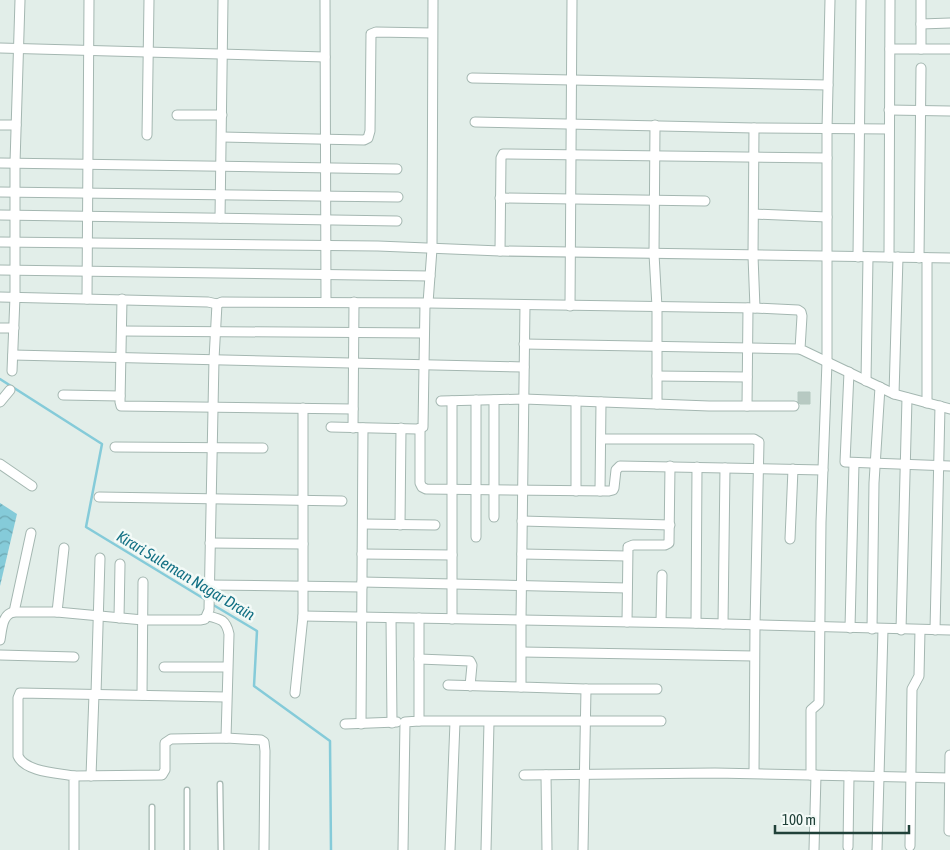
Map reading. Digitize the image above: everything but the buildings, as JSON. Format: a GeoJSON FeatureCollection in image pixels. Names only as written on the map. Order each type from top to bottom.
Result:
{"type":"FeatureCollection","features":[{"type":"Feature","properties":{"kind":"street"},"geometry":{"type":"LineString","coordinates":[[12,371],[20,0]]}},
{"type":"Feature","properties":{"kind":"street"},"geometry":{"type":"LineString","coordinates":[[86,298],[89,0]]}},
{"type":"Feature","properties":{"kind":"street"},"geometry":{"type":"LineString","coordinates":[[146,135],[149,0]]}},
{"type":"Feature","properties":{"kind":"street"},"geometry":{"type":"LineString","coordinates":[[220,218],[223,0]]}},
{"type":"Feature","properties":{"kind":"street"},"geometry":{"type":"LineString","coordinates":[[325,0],[326,302]]}},
{"type":"Feature","properties":{"kind":"street"},"geometry":{"type":"LineString","coordinates":[[433,0],[432,249],[424,333],[424,425],[420,429],[420,483],[422,487],[426,489],[613,490],[616,470],[620,466],[823,470]]}},
{"type":"Feature","properties":{"kind":"street"},"geometry":{"type":"LineString","coordinates":[[570,306],[572,0]]}},
{"type":"Feature","properties":{"kind":"street"},"geometry":{"type":"LineString","coordinates":[[814,850],[814,775],[811,710],[819,703],[827,362],[827,129],[830,0]]}},
{"type":"Feature","properties":{"kind":"street"},"geometry":{"type":"LineString","coordinates":[[858,257],[861,0]]}},
{"type":"Feature","properties":{"kind":"street"},"geometry":{"type":"LineString","coordinates":[[890,0],[889,129],[893,257],[894,394]]}},
{"type":"Feature","properties":{"kind":"street"},"geometry":{"type":"LineString","coordinates":[[921,0],[921,49]]}},
{"type":"Feature","properties":{"kind":"street"},"geometry":{"type":"LineString","coordinates":[[921,24],[950,23]]}},
{"type":"Feature","properties":{"kind":"street"},"geometry":{"type":"LineString","coordinates":[[222,137],[364,140],[370,135],[370,38],[373,32],[432,33]]}},
{"type":"Feature","properties":{"kind":"street"},"geometry":{"type":"LineString","coordinates":[[0,48],[325,57]]}},
{"type":"Feature","properties":{"kind":"street"},"geometry":{"type":"LineString","coordinates":[[890,49],[950,49]]}},
{"type":"Feature","properties":{"kind":"street"},"geometry":{"type":"LineString","coordinates":[[921,68],[927,403]]}},
{"type":"Feature","properties":{"kind":"street"},"geometry":{"type":"LineString","coordinates":[[472,78],[828,85]]}},
{"type":"Feature","properties":{"kind":"street"},"geometry":{"type":"LineString","coordinates":[[889,110],[950,111]]}},
{"type":"Feature","properties":{"kind":"street"},"geometry":{"type":"LineString","coordinates":[[177,115],[222,115]]}},
{"type":"Feature","properties":{"kind":"street"},"geometry":{"type":"LineString","coordinates":[[475,122],[889,129]]}},
{"type":"Feature","properties":{"kind":"street"},"geometry":{"type":"LineString","coordinates":[[0,124],[16,125]]}},
{"type":"Feature","properties":{"kind":"street"},"geometry":{"type":"LineString","coordinates":[[655,126],[654,254],[657,307],[657,404]]}},
{"type":"Feature","properties":{"kind":"street"},"geometry":{"type":"LineString","coordinates":[[747,406],[747,348],[752,308],[754,128]]}},
{"type":"Feature","properties":{"kind":"street"},"geometry":{"type":"LineString","coordinates":[[500,251],[501,158],[503,154],[827,158]]}},
{"type":"Feature","properties":{"kind":"street"},"geometry":{"type":"LineString","coordinates":[[0,163],[397,169]]}},
{"type":"Feature","properties":{"kind":"street"},"geometry":{"type":"LineString","coordinates":[[0,192],[398,197]]}},
{"type":"Feature","properties":{"kind":"street"},"geometry":{"type":"LineString","coordinates":[[500,198],[705,200]]}},
{"type":"Feature","properties":{"kind":"street"},"geometry":{"type":"LineString","coordinates":[[754,214],[827,217]]}},
{"type":"Feature","properties":{"kind":"street"},"geometry":{"type":"LineString","coordinates":[[0,216],[397,221]]}},
{"type":"Feature","properties":{"kind":"street"},"geometry":{"type":"LineString","coordinates":[[0,242],[326,245],[570,253],[950,258]]}},
{"type":"Feature","properties":{"kind":"street"},"geometry":{"type":"LineString","coordinates":[[866,381],[868,257]]}},
{"type":"Feature","properties":{"kind":"street"},"geometry":{"type":"LineString","coordinates":[[0,270],[430,276]]}},
{"type":"Feature","properties":{"kind":"street"},"geometry":{"type":"LineString","coordinates":[[0,297],[122,298],[217,304],[222,302],[354,302],[798,310],[801,312],[800,349]]}},
{"type":"Feature","properties":{"kind":"street"},"geometry":{"type":"LineString","coordinates":[[122,298],[121,406],[353,409]]}},
{"type":"Feature","properties":{"kind":"street"},"geometry":{"type":"LineString","coordinates":[[353,428],[354,302]]}},
{"type":"Feature","properties":{"kind":"street"},"geometry":{"type":"LineString","coordinates":[[0,640],[4,619],[14,612],[57,612],[143,620],[205,619],[208,613],[209,588],[217,304]]}},
{"type":"Feature","properties":{"kind":"street"},"geometry":{"type":"LineString","coordinates":[[522,687],[521,585],[525,305]]}},
{"type":"Feature","properties":{"kind":"street"},"geometry":{"type":"LineString","coordinates":[[0,328],[14,328]]}},
{"type":"Feature","properties":{"kind":"street"},"geometry":{"type":"LineString","coordinates":[[122,331],[424,333]]}},
{"type":"Feature","properties":{"kind":"street"},"geometry":{"type":"LineString","coordinates":[[524,344],[800,349],[894,394],[950,409]]}},
{"type":"Feature","properties":{"kind":"street"},"geometry":{"type":"LineString","coordinates":[[13,355],[524,367]]}},
{"type":"Feature","properties":{"kind":"street"},"geometry":{"type":"LineString","coordinates":[[849,372],[844,462],[950,466]]}},
{"type":"Feature","properties":{"kind":"street"},"geometry":{"type":"LineString","coordinates":[[657,376],[747,377]]}},
{"type":"Feature","properties":{"kind":"street"},"geometry":{"type":"LineString","coordinates":[[872,629],[875,464],[880,387]]}},
{"type":"Feature","properties":{"kind":"street"},"geometry":{"type":"LineString","coordinates":[[0,402],[10,390]]}},
{"type":"Feature","properties":{"kind":"street"},"geometry":{"type":"LineString","coordinates":[[63,395],[120,396]]}},
{"type":"Feature","properties":{"kind":"street"},"geometry":{"type":"LineString","coordinates":[[901,630],[907,398]]}},
{"type":"Feature","properties":{"kind":"street"},"geometry":{"type":"LineString","coordinates":[[441,401],[524,399],[657,404],[794,406]]}},
{"type":"Feature","properties":{"kind":"street"},"geometry":{"type":"LineString","coordinates":[[476,400],[476,537]]}},
{"type":"Feature","properties":{"kind":"street"},"geometry":{"type":"LineString","coordinates":[[494,400],[494,517]]}},
{"type":"Feature","properties":{"kind":"street"},"geometry":{"type":"LineString","coordinates":[[452,401],[452,619]]}},
{"type":"Feature","properties":{"kind":"street"},"geometry":{"type":"LineString","coordinates":[[576,401],[576,491]]}},
{"type":"Feature","properties":{"kind":"street"},"geometry":{"type":"LineString","coordinates":[[600,491],[601,402]]}},
{"type":"Feature","properties":{"kind":"street"},"geometry":{"type":"LineString","coordinates":[[935,630],[940,406]]}},
{"type":"Feature","properties":{"kind":"street"},"geometry":{"type":"LineString","coordinates":[[295,693],[303,616],[303,408]]}},
{"type":"Feature","properties":{"kind":"street"},"geometry":{"type":"LineString","coordinates":[[331,427],[420,429]]}},
{"type":"Feature","properties":{"kind":"street"},"geometry":{"type":"LineString","coordinates":[[361,724],[363,428]]}},
{"type":"Feature","properties":{"kind":"street"},"geometry":{"type":"LineString","coordinates":[[400,525],[401,428]]}},
{"type":"Feature","properties":{"kind":"street"},"geometry":{"type":"LineString","coordinates":[[601,439],[754,440],[759,442],[754,656],[754,773]]}},
{"type":"Feature","properties":{"kind":"street"},"geometry":{"type":"LineString","coordinates":[[114,447],[263,448]]}},
{"type":"Feature","properties":{"kind":"street"},"geometry":{"type":"LineString","coordinates":[[850,628],[854,463]]}},
{"type":"Feature","properties":{"kind":"street"},"geometry":{"type":"LineString","coordinates":[[0,464],[32,486]]}},
{"type":"Feature","properties":{"kind":"street"},"geometry":{"type":"LineString","coordinates":[[627,622],[627,550],[630,546],[667,544],[670,541],[670,466]]}},
{"type":"Feature","properties":{"kind":"street"},"geometry":{"type":"LineString","coordinates":[[696,467],[696,623]]}},
{"type":"Feature","properties":{"kind":"street"},"geometry":{"type":"LineString","coordinates":[[723,624],[724,468]]}},
{"type":"Feature","properties":{"kind":"street"},"geometry":{"type":"LineString","coordinates":[[790,539],[793,470]]}},
{"type":"Feature","properties":{"kind":"street"},"geometry":{"type":"LineString","coordinates":[[99,497],[342,501]]}},
{"type":"Feature","properties":{"kind":"street"},"geometry":{"type":"LineString","coordinates":[[522,521],[670,525]]}},
{"type":"Feature","properties":{"kind":"street"},"geometry":{"type":"LineString","coordinates":[[363,524],[436,525]]}},
{"type":"Feature","properties":{"kind":"street"},"geometry":{"type":"LineString","coordinates":[[14,612],[31,533]]}},
{"type":"Feature","properties":{"kind":"street"},"geometry":{"type":"LineString","coordinates":[[210,543],[303,544]]}},
{"type":"Feature","properties":{"kind":"street"},"geometry":{"type":"LineString","coordinates":[[57,612],[64,548]]}},
{"type":"Feature","properties":{"kind":"street"},"geometry":{"type":"LineString","coordinates":[[362,554],[452,555]]}},
{"type":"Feature","properties":{"kind":"street"},"geometry":{"type":"LineString","coordinates":[[522,554],[627,556]]}},
{"type":"Feature","properties":{"kind":"street"},"geometry":{"type":"LineString","coordinates":[[91,776],[100,615],[100,558]]}},
{"type":"Feature","properties":{"kind":"street"},"geometry":{"type":"LineString","coordinates":[[119,618],[120,564]]}},
{"type":"Feature","properties":{"kind":"street"},"geometry":{"type":"LineString","coordinates":[[661,622],[662,575]]}},
{"type":"Feature","properties":{"kind":"street"},"geometry":{"type":"LineString","coordinates":[[142,695],[143,582]]}},
{"type":"Feature","properties":{"kind":"street"},"geometry":{"type":"LineString","coordinates":[[209,588],[452,583],[627,588]]}},
{"type":"Feature","properties":{"kind":"street"},"geometry":{"type":"LineString","coordinates":[[208,613],[226,622],[228,627],[226,738]]}},
{"type":"Feature","properties":{"kind":"street"},"geometry":{"type":"LineString","coordinates":[[303,616],[661,622],[950,630]]}},
{"type":"Feature","properties":{"kind":"street"},"geometry":{"type":"LineString","coordinates":[[391,618],[392,723]]}},
{"type":"Feature","properties":{"kind":"street"},"geometry":{"type":"LineString","coordinates":[[419,618],[420,721]]}},
{"type":"Feature","properties":{"kind":"street"},"geometry":{"type":"LineString","coordinates":[[877,850],[883,629]]}},
{"type":"Feature","properties":{"kind":"street"},"geometry":{"type":"LineString","coordinates":[[910,846],[912,689],[919,676],[920,630]]}},
{"type":"Feature","properties":{"kind":"street"},"geometry":{"type":"LineString","coordinates":[[522,652],[754,656]]}},
{"type":"Feature","properties":{"kind":"street"},"geometry":{"type":"LineString","coordinates":[[0,655],[74,657]]}},
{"type":"Feature","properties":{"kind":"street"},"geometry":{"type":"LineString","coordinates":[[419,659],[470,661],[472,664],[470,686]]}},
{"type":"Feature","properties":{"kind":"street"},"geometry":{"type":"LineString","coordinates":[[164,667],[227,667]]}},
{"type":"Feature","properties":{"kind":"street"},"geometry":{"type":"LineString","coordinates":[[448,685],[657,689]]}},
{"type":"Feature","properties":{"kind":"street"},"geometry":{"type":"LineString","coordinates":[[583,850],[586,689]]}},
{"type":"Feature","properties":{"kind":"street"},"geometry":{"type":"LineString","coordinates":[[226,697],[23,693],[19,695],[18,756],[26,766],[74,776],[159,776],[165,770],[167,740],[226,738],[256,739],[264,742],[264,850]]}},
{"type":"Feature","properties":{"kind":"street"},"geometry":{"type":"LineString","coordinates":[[345,724],[420,721],[661,721]]}},
{"type":"Feature","properties":{"kind":"street"},"geometry":{"type":"LineString","coordinates":[[403,850],[405,722]]}},
{"type":"Feature","properties":{"kind":"street"},"geometry":{"type":"LineString","coordinates":[[450,850],[455,722]]}},
{"type":"Feature","properties":{"kind":"street"},"geometry":{"type":"LineString","coordinates":[[486,850],[489,722]]}},
{"type":"Feature","properties":{"kind":"street"},"geometry":{"type":"LineString","coordinates":[[949,831],[950,755]]}},
{"type":"Feature","properties":{"kind":"street"},"geometry":{"type":"LineString","coordinates":[[524,775],[754,773],[950,778]]}},
{"type":"Feature","properties":{"kind":"street"},"geometry":{"type":"LineString","coordinates":[[546,775],[547,850]]}},
{"type":"Feature","properties":{"kind":"street"},"geometry":{"type":"LineString","coordinates":[[74,776],[74,850]]}},
{"type":"Feature","properties":{"kind":"street"},"geometry":{"type":"LineString","coordinates":[[848,847],[849,776]]}},
{"type":"Feature","properties":{"kind":"lane"},"geometry":{"type":"LineString","coordinates":[[220,784],[221,850]]}},
{"type":"Feature","properties":{"kind":"lane"},"geometry":{"type":"LineString","coordinates":[[187,790],[188,850]]}},
{"type":"Feature","properties":{"kind":"lane"},"geometry":{"type":"LineString","coordinates":[[152,807],[152,850]]}},
{"type":"Feature","properties":{"kind":"water"},"geometry":{"type":"Polygon","coordinates":[[[0,503],[17,514],[0,586],[0,503]]]}},
{"type":"Feature","properties":{"kind":"waterway","name":"Kirari Suleman Nagar Drain"},"geometry":{"type":"LineString","coordinates":[[0,379],[102,444],[86,527],[206,600]]}},
{"type":"Feature","properties":{"kind":"waterway","name":"Kirari Suleman Nagar Drain"},"geometry":{"type":"LineString","coordinates":[[210,603],[257,631],[254,686],[330,741],[331,850]]}}]}
